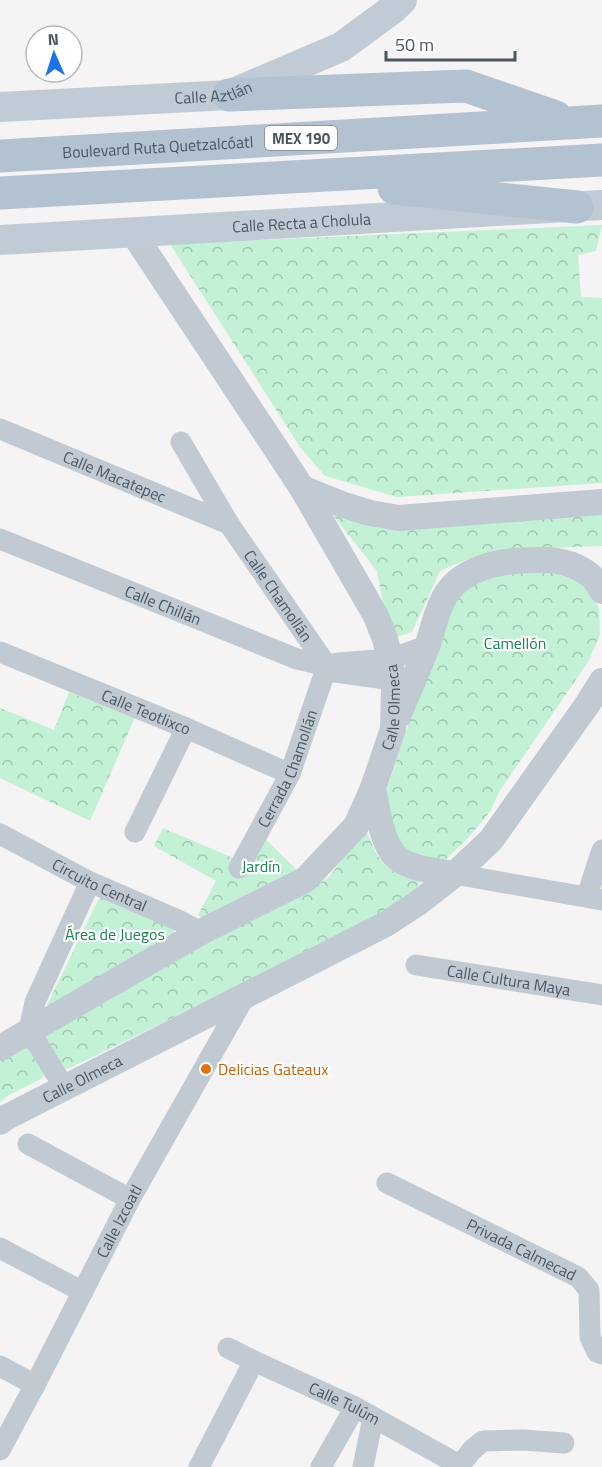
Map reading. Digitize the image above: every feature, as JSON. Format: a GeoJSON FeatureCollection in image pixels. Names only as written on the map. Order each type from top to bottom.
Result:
{"type":"FeatureCollection","features":[{"type":"Feature","properties":{"kind":"main road","name":"Calle Aztlán"},"geometry":{"type":"LineString","coordinates":[[0,107],[229,95],[340,47],[402,0]]}},
{"type":"Feature","properties":{"kind":"main road"},"geometry":{"type":"LineString","coordinates":[[229,95],[466,86],[587,122]]}},
{"type":"Feature","properties":{"kind":"main road","name":"Boulevard Ruta Quetzalcóatl"},"geometry":{"type":"LineString","coordinates":[[0,156],[587,122]]}},
{"type":"Feature","properties":{"kind":"main road"},"geometry":{"type":"LineString","coordinates":[[0,193],[602,160]]}},
{"type":"Feature","properties":{"kind":"main road"},"geometry":{"type":"LineString","coordinates":[[293,177],[589,206]]}},
{"type":"Feature","properties":{"kind":"main road","name":"Calle Recta a Cholula"},"geometry":{"type":"LineString","coordinates":[[0,240],[589,206]]}},
{"type":"Feature","properties":{"kind":"street","name":"Calle Olmeca"},"geometry":{"type":"LineString","coordinates":[[0,1048],[201,932],[305,880],[356,826],[373,788],[393,729],[398,674],[376,616],[302,488],[133,233]]}},
{"type":"Feature","properties":{"kind":"street","name":"Calle Macatepec"},"geometry":{"type":"LineString","coordinates":[[0,429],[229,524]]}},
{"type":"Feature","properties":{"kind":"street","name":"Calle Chamollán"},"geometry":{"type":"LineString","coordinates":[[181,442],[229,524],[327,666]]}},
{"type":"Feature","properties":{"kind":"street"},"geometry":{"type":"LineString","coordinates":[[302,488],[344,505],[370,513],[399,518],[602,502]]}},
{"type":"Feature","properties":{"kind":"street","name":"Calle Chillán"},"geometry":{"type":"LineString","coordinates":[[0,539],[297,659],[327,666],[338,663],[398,674]]}},
{"type":"Feature","properties":{"kind":"street"},"geometry":{"type":"LineString","coordinates":[[398,674],[427,646],[442,600],[450,589],[460,579],[474,571],[506,562],[547,560],[564,562],[592,577],[602,591]]}},
{"type":"Feature","properties":{"kind":"street","name":"Calle Teotlixco"},"geometry":{"type":"LineString","coordinates":[[0,652],[186,728],[290,774]]}},
{"type":"Feature","properties":{"kind":"street","name":"Cerrada Chamollán"},"geometry":{"type":"LineString","coordinates":[[239,868],[290,774],[327,666]]}},
{"type":"Feature","properties":{"kind":"street","name":"Calle Olmeca"},"geometry":{"type":"LineString","coordinates":[[0,1122],[64,1087],[386,924],[418,903],[455,874],[491,840],[602,681]]}},
{"type":"Feature","properties":{"kind":"street"},"geometry":{"type":"LineString","coordinates":[[135,832],[186,728]]}},
{"type":"Feature","properties":{"kind":"street"},"geometry":{"type":"LineString","coordinates":[[373,788],[381,828],[392,852],[405,862],[425,870],[595,898],[602,850]]}},
{"type":"Feature","properties":{"kind":"street","name":"Circuito Central"},"geometry":{"type":"LineString","coordinates":[[0,834],[90,882],[201,932]]}},
{"type":"Feature","properties":{"kind":"street"},"geometry":{"type":"LineString","coordinates":[[64,1087],[29,1030],[35,1002],[90,882]]}},
{"type":"Feature","properties":{"kind":"street","name":"Calle Cultura Maya"},"geometry":{"type":"LineString","coordinates":[[416,965],[602,995]]}},
{"type":"Feature","properties":{"kind":"street","name":"Calle Izcoatl"},"geometry":{"type":"LineString","coordinates":[[0,1450],[130,1199],[245,996]]}},
{"type":"Feature","properties":{"kind":"street"},"geometry":{"type":"LineString","coordinates":[[28,1144],[130,1199]]}},
{"type":"Feature","properties":{"kind":"street","name":"Privada Calmecad"},"geometry":{"type":"LineString","coordinates":[[387,1183],[578,1276],[589,1290],[590,1337],[597,1352],[602,1354]]}},
{"type":"Feature","properties":{"kind":"street"},"geometry":{"type":"LineString","coordinates":[[0,1248],[82,1292]]}},
{"type":"Feature","properties":{"kind":"street","name":"Calle Tulúm"},"geometry":{"type":"LineString","coordinates":[[228,1348],[355,1407],[459,1466]]}},
{"type":"Feature","properties":{"kind":"street"},"geometry":{"type":"LineString","coordinates":[[199,1467],[254,1361]]}},
{"type":"Feature","properties":{"kind":"street"},"geometry":{"type":"LineString","coordinates":[[0,1366],[35,1385]]}},
{"type":"Feature","properties":{"kind":"street"},"geometry":{"type":"LineString","coordinates":[[321,1467],[355,1407]]}},
{"type":"Feature","properties":{"kind":"street"},"geometry":{"type":"LineString","coordinates":[[363,1467],[374,1418]]}},
{"type":"Feature","properties":{"kind":"street"},"geometry":{"type":"LineString","coordinates":[[459,1466],[483,1441],[523,1440],[564,1443]]}},
{"type":"Feature","properties":{"kind":"green space"},"geometry":{"type":"Polygon","coordinates":[[[602,225],[596,251],[578,255],[581,297],[602,298],[602,483],[397,497],[325,476],[300,447],[170,244],[602,225]]]}},
{"type":"Feature","properties":{"kind":"green space"},"geometry":{"type":"Polygon","coordinates":[[[602,508],[602,546],[523,549],[473,557],[440,571],[412,632],[394,638],[377,571],[332,514],[602,508]]]}},
{"type":"Feature","properties":{"kind":"green space","name":"Camellón"},"geometry":{"type":"Polygon","coordinates":[[[567,569],[587,583],[599,609],[600,635],[588,662],[499,792],[491,810],[469,837],[445,860],[404,853],[389,838],[385,795],[452,606],[471,583],[498,573],[567,569]]]}},
{"type":"Feature","properties":{"kind":"green space"},"geometry":{"type":"Polygon","coordinates":[[[69,692],[135,717],[90,821],[0,778],[0,708],[54,730],[69,692]]]}},
{"type":"Feature","properties":{"kind":"green space","name":"Jardín"},"geometry":{"type":"Polygon","coordinates":[[[163,828],[238,860],[257,831],[299,872],[202,918],[198,915],[216,881],[154,846],[163,828]]]}},
{"type":"Feature","properties":{"kind":"green space"},"geometry":{"type":"Polygon","coordinates":[[[366,829],[384,864],[399,874],[421,881],[413,892],[318,947],[70,1068],[59,1070],[40,1029],[135,977],[283,905],[329,877],[366,829]]]}},
{"type":"Feature","properties":{"kind":"green space","name":"Área de Juegos"},"geometry":{"type":"Polygon","coordinates":[[[101,894],[174,930],[174,934],[49,1006],[47,1005],[101,894]]]}},
{"type":"Feature","properties":{"kind":"green space"},"geometry":{"type":"Polygon","coordinates":[[[26,1038],[47,1071],[41,1079],[0,1102],[0,1051],[26,1038]]]}},
{"type":"Feature","properties":{"kind":"place","name":"Delicias Gateaux"},"geometry":{"type":"Point","coordinates":[206,1069]}}]}
